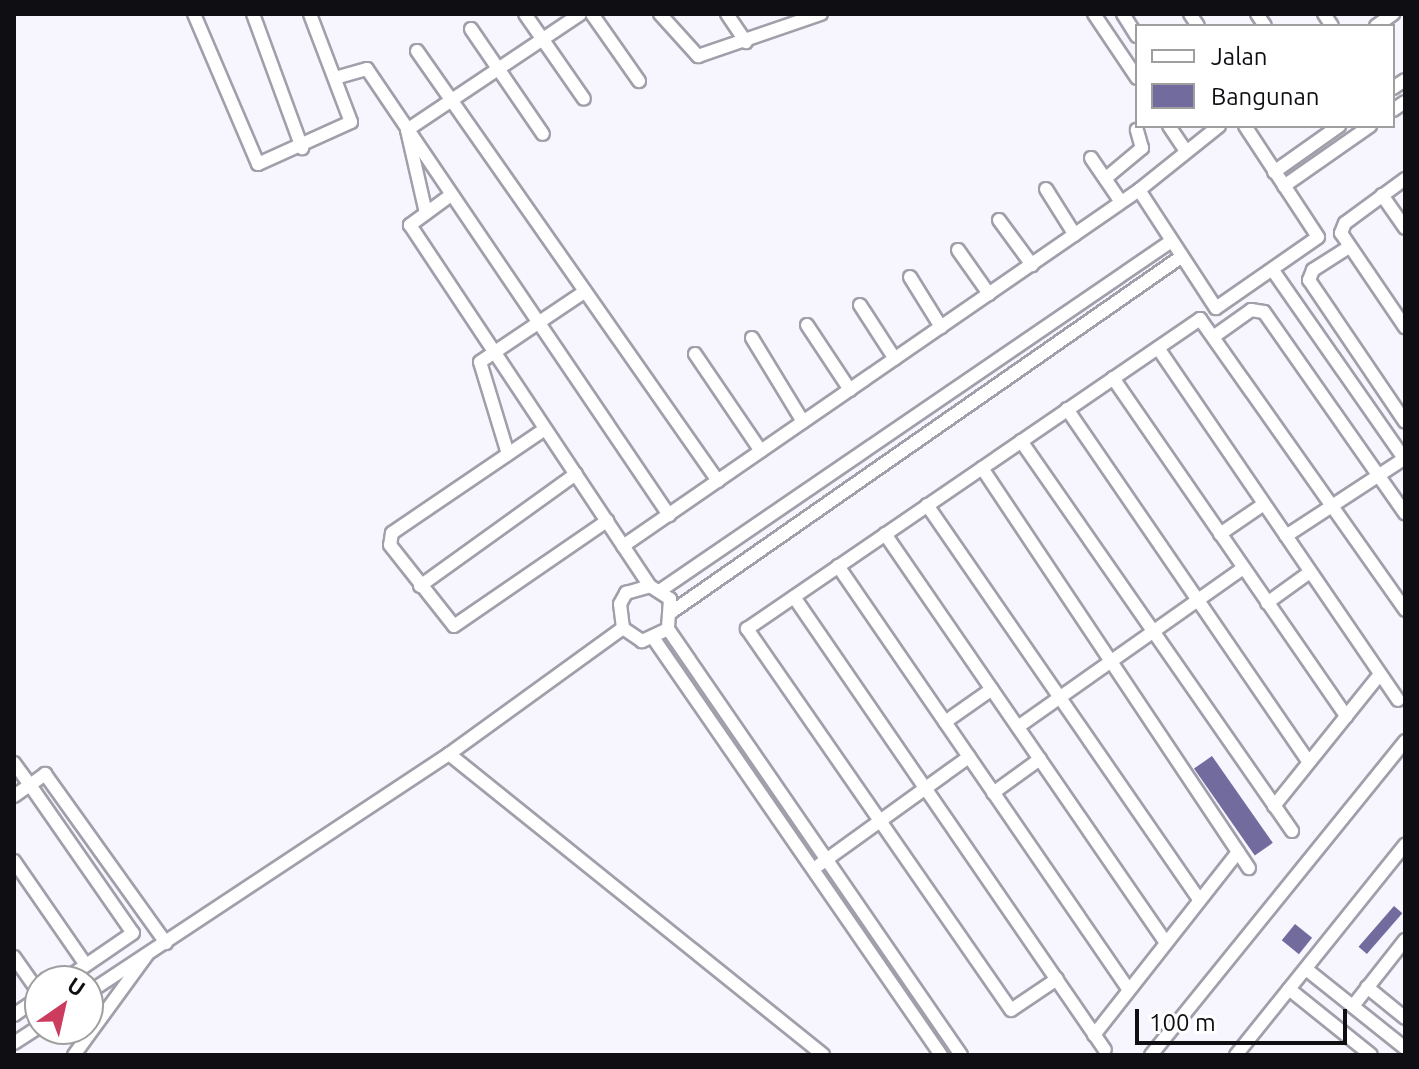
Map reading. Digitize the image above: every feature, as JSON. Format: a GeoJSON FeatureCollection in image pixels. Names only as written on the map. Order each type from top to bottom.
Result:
{"type":"FeatureCollection","features":[{"type":"Feature","properties":{"kind":"street"},"geometry":{"type":"LineString","coordinates":[[194,14],[252,161],[260,164],[351,124],[310,14]]}},
{"type":"Feature","properties":{"kind":"street"},"geometry":{"type":"LineString","coordinates":[[253,14],[302,148]]}},
{"type":"Feature","properties":{"kind":"street"},"geometry":{"type":"LineString","coordinates":[[525,14],[584,99]]}},
{"type":"Feature","properties":{"kind":"street"},"geometry":{"type":"LineString","coordinates":[[407,130],[580,14]]}},
{"type":"Feature","properties":{"kind":"street"},"geometry":{"type":"LineString","coordinates":[[592,14],[639,81]]}},
{"type":"Feature","properties":{"kind":"street"},"geometry":{"type":"LineString","coordinates":[[660,14],[695,56],[746,42],[795,18],[821,14]]}},
{"type":"Feature","properties":{"kind":"street"},"geometry":{"type":"LineString","coordinates":[[727,14],[746,42]]}},
{"type":"Feature","properties":{"kind":"street"},"geometry":{"type":"LineString","coordinates":[[1094,14],[1135,75]]}},
{"type":"Feature","properties":{"kind":"street"},"geometry":{"type":"LineString","coordinates":[[1123,14],[1135,33]]}},
{"type":"Feature","properties":{"kind":"street"},"geometry":{"type":"LineString","coordinates":[[471,29],[543,134]]}},
{"type":"Feature","properties":{"kind":"street"},"geometry":{"type":"LineString","coordinates":[[417,51],[718,481]]}},
{"type":"Feature","properties":{"kind":"street"},"geometry":{"type":"LineString","coordinates":[[335,78],[367,69],[669,515]]}},
{"type":"Feature","properties":{"kind":"street"},"geometry":{"type":"LineString","coordinates":[[1170,128],[1186,151]]}},
{"type":"Feature","properties":{"kind":"street"},"geometry":{"type":"LineString","coordinates":[[623,546],[1139,190],[1216,128]]}},
{"type":"Feature","properties":{"kind":"street"},"geometry":{"type":"LineString","coordinates":[[1139,190],[1170,242],[1216,308],[1274,272],[1318,237],[1246,128]]}},
{"type":"Feature","properties":{"kind":"street"},"geometry":{"type":"LineString","coordinates":[[1274,172],[1336,128]]}},
{"type":"Feature","properties":{"kind":"street"},"geometry":{"type":"LineString","coordinates":[[1284,186],[1367,128]]}},
{"type":"Feature","properties":{"kind":"street"},"geometry":{"type":"LineString","coordinates":[[407,130],[426,213]]}},
{"type":"Feature","properties":{"kind":"street"},"geometry":{"type":"LineString","coordinates":[[1106,178],[1142,148],[1137,130]]}},
{"type":"Feature","properties":{"kind":"street"},"geometry":{"type":"LineString","coordinates":[[1091,158],[1121,202]]}},
{"type":"Feature","properties":{"kind":"street"},"geometry":{"type":"LineString","coordinates":[[1405,179],[1345,223],[1341,233],[1405,327]]}},
{"type":"Feature","properties":{"kind":"street"},"geometry":{"type":"LineString","coordinates":[[1046,189],[1075,235]]}},
{"type":"Feature","properties":{"kind":"street"},"geometry":{"type":"LineString","coordinates":[[451,195],[410,225],[623,546],[673,611]]}},
{"type":"Feature","properties":{"kind":"street"},"geometry":{"type":"LineString","coordinates":[[1382,195],[1405,228]]}},
{"type":"Feature","properties":{"kind":"street"},"geometry":{"type":"LineString","coordinates":[[999,220],[1032,265]]}},
{"type":"Feature","properties":{"kind":"street"},"geometry":{"type":"LineString","coordinates":[[1170,242],[655,588],[626,593],[620,604],[623,628],[631,637],[654,639],[668,629],[673,611],[1181,257]]}},
{"type":"Feature","properties":{"kind":"street"},"geometry":{"type":"LineString","coordinates":[[1349,247],[1313,270],[1309,280],[1405,422]]}},
{"type":"Feature","properties":{"kind":"street"},"geometry":{"type":"LineString","coordinates":[[958,250],[989,294]]}},
{"type":"Feature","properties":{"kind":"street"},"geometry":{"type":"LineString","coordinates":[[1274,272],[1405,459],[1286,536]]}},
{"type":"Feature","properties":{"kind":"street"},"geometry":{"type":"LineString","coordinates":[[910,277],[941,327]]}},
{"type":"Feature","properties":{"kind":"street"},"geometry":{"type":"LineString","coordinates":[[508,454],[480,368],[494,352],[584,292]]}},
{"type":"Feature","properties":{"kind":"street"},"geometry":{"type":"LineString","coordinates":[[860,305],[895,359]]}},
{"type":"Feature","properties":{"kind":"street"},"geometry":{"type":"LineString","coordinates":[[1216,335],[1251,310],[1264,312],[1405,513]]}},
{"type":"Feature","properties":{"kind":"street"},"geometry":{"type":"LineString","coordinates":[[1057,979],[1011,1010],[747,629],[1200,319],[1216,335],[1405,610]]}},
{"type":"Feature","properties":{"kind":"street"},"geometry":{"type":"LineString","coordinates":[[807,325],[850,390]]}},
{"type":"Feature","properties":{"kind":"street"},"geometry":{"type":"LineString","coordinates":[[752,338],[803,422]]}},
{"type":"Feature","properties":{"kind":"street"},"geometry":{"type":"LineString","coordinates":[[1158,348],[1398,700]]}},
{"type":"Feature","properties":{"kind":"street"},"geometry":{"type":"LineString","coordinates":[[695,354],[761,451]]}},
{"type":"Feature","properties":{"kind":"street"},"geometry":{"type":"LineString","coordinates":[[1113,378],[1346,716]]}},
{"type":"Feature","properties":{"kind":"street"},"geometry":{"type":"LineString","coordinates":[[1067,409],[1309,762]]}},
{"type":"Feature","properties":{"kind":"street"},"geometry":{"type":"LineString","coordinates":[[545,429],[390,537],[420,586],[454,626],[607,521]]}},
{"type":"Feature","properties":{"kind":"street"},"geometry":{"type":"LineString","coordinates":[[1021,441],[1292,831]]}},
{"type":"Feature","properties":{"kind":"street"},"geometry":{"type":"LineString","coordinates":[[982,468],[1249,868]]}},
{"type":"Feature","properties":{"kind":"street"},"geometry":{"type":"LineString","coordinates":[[420,586],[576,474]]}},
{"type":"Feature","properties":{"kind":"street"},"geometry":{"type":"LineString","coordinates":[[1220,534],[1264,504]]}},
{"type":"Feature","properties":{"kind":"street"},"geometry":{"type":"LineString","coordinates":[[927,505],[1200,900]]}},
{"type":"Feature","properties":{"kind":"street"},"geometry":{"type":"LineString","coordinates":[[885,534],[1166,943]]}},
{"type":"Feature","properties":{"kind":"street"},"geometry":{"type":"LineString","coordinates":[[838,566],[1129,990]]}},
{"type":"Feature","properties":{"kind":"street"},"geometry":{"type":"LineString","coordinates":[[1018,727],[1108,660],[1243,568]]}},
{"type":"Feature","properties":{"kind":"street"},"geometry":{"type":"LineString","coordinates":[[1267,603],[1310,572]]}},
{"type":"Feature","properties":{"kind":"street"},"geometry":{"type":"LineString","coordinates":[[794,597],[1105,1050]]}},
{"type":"Feature","properties":{"kind":"street"},"geometry":{"type":"LineString","coordinates":[[104,982],[449,754],[623,628]]}},
{"type":"Feature","properties":{"kind":"street"},"geometry":{"type":"LineString","coordinates":[[668,629],[961,1055]]}},
{"type":"Feature","properties":{"kind":"street"},"geometry":{"type":"LineString","coordinates":[[654,639],[941,1055]]}},
{"type":"Feature","properties":{"kind":"street"},"geometry":{"type":"LineString","coordinates":[[1274,806],[1380,674]]}},
{"type":"Feature","properties":{"kind":"street"},"geometry":{"type":"LineString","coordinates":[[945,722],[992,689]]}},
{"type":"Feature","properties":{"kind":"street"},"geometry":{"type":"LineString","coordinates":[[1151,1055],[1405,741]]}},
{"type":"Feature","properties":{"kind":"street"},"geometry":{"type":"LineString","coordinates":[[449,754],[823,1055]]}},
{"type":"Feature","properties":{"kind":"street"},"geometry":{"type":"LineString","coordinates":[[813,869],[969,757]]}},
{"type":"Feature","properties":{"kind":"street"},"geometry":{"type":"LineString","coordinates":[[993,793],[1040,759]]}},
{"type":"Feature","properties":{"kind":"street"},"geometry":{"type":"LineString","coordinates":[[14,763],[133,933],[86,965],[14,861]]}},
{"type":"Feature","properties":{"kind":"street"},"geometry":{"type":"LineString","coordinates":[[14,796],[45,774],[166,943]]}},
{"type":"Feature","properties":{"kind":"street"},"geometry":{"type":"LineString","coordinates":[[1236,1055],[1405,845]]}},
{"type":"Feature","properties":{"kind":"street"},"geometry":{"type":"LineString","coordinates":[[1094,1035],[1238,852]]}},
{"type":"Feature","properties":{"kind":"street"},"geometry":{"type":"LineString","coordinates":[[1353,1006],[1404,944]]}},
{"type":"Feature","properties":{"kind":"street"},"geometry":{"type":"LineString","coordinates":[[74,1055],[149,952]]}},
{"type":"Feature","properties":{"kind":"street"},"geometry":{"type":"LineString","coordinates":[[1306,969],[1405,1048]]}},
{"type":"Feature","properties":{"kind":"street"},"geometry":{"type":"LineString","coordinates":[[1367,987],[1405,1018]]}},
{"type":"Feature","properties":{"kind":"street"},"geometry":{"type":"LineString","coordinates":[[1289,989],[1371,1055]]}},
{"type":"Feature","properties":{"kind":"building"},"geometry":{"type":"Polygon","coordinates":[[[1212,756],[1273,843],[1255,855],[1194,769],[1212,756]]]}},
{"type":"Feature","properties":{"kind":"building"},"geometry":{"type":"Polygon","coordinates":[[[1394,906],[1402,913],[1367,954],[1359,947],[1394,906]]]}},
{"type":"Feature","properties":{"kind":"building"},"geometry":{"type":"Polygon","coordinates":[[[1295,924],[1312,938],[1299,954],[1282,940],[1295,924]]]}}]}
